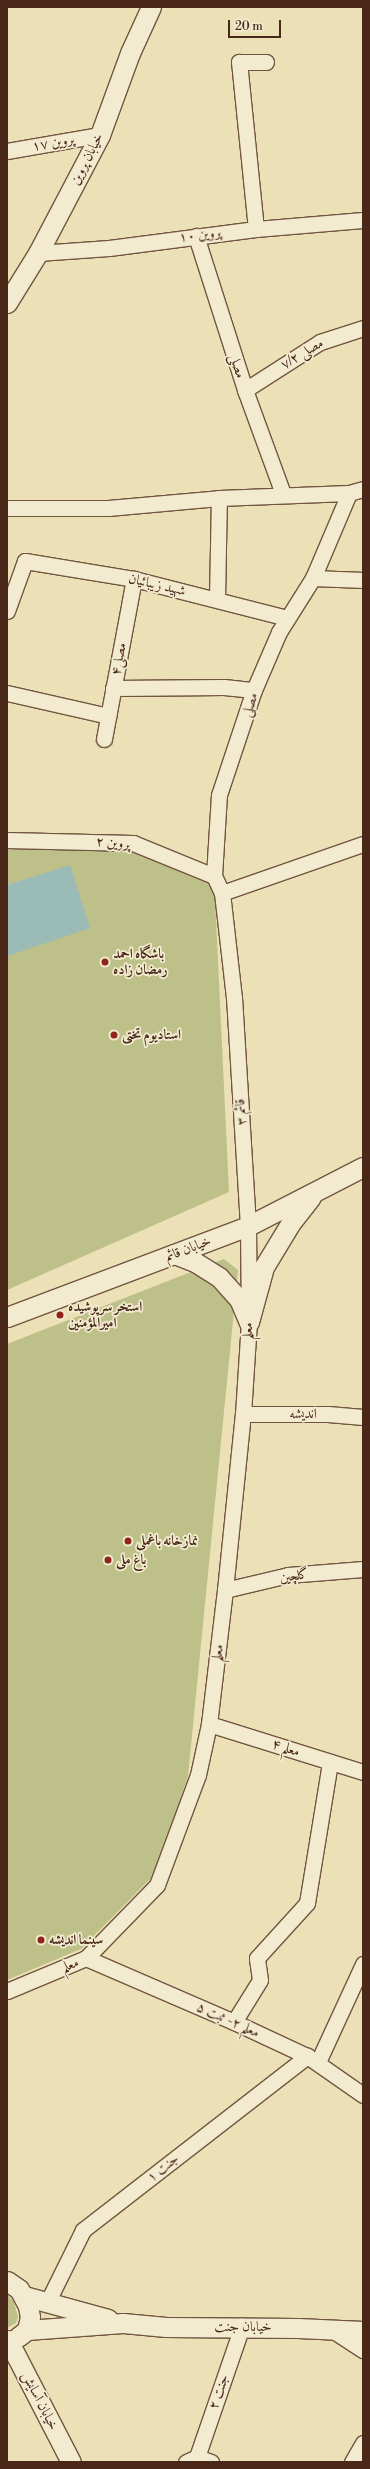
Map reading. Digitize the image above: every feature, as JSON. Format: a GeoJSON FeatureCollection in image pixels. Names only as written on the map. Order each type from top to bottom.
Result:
{"type":"FeatureCollection","features":[{"type":"Feature","properties":{"kind":"street","name":"خیابان پروین"},"geometry":{"type":"LineString","coordinates":[[7,303],[38,253],[100,135],[130,53],[151,7]]}},
{"type":"Feature","properties":{"kind":"street"},"geometry":{"type":"LineString","coordinates":[[256,229],[239,62],[266,62]]}},
{"type":"Feature","properties":{"kind":"street","name":"پروین ۱۷"},"geometry":{"type":"LineString","coordinates":[[7,151],[100,135]]}},
{"type":"Feature","properties":{"kind":"street","name":"پروین ۱۰"},"geometry":{"type":"LineString","coordinates":[[38,253],[109,248],[256,229],[363,220]]}},
{"type":"Feature","properties":{"kind":"street","name":"مصلی"},"geometry":{"type":"LineString","coordinates":[[196,236],[245,390],[283,494]]}},
{"type":"Feature","properties":{"kind":"street","name":"مصلی ۷/۲"},"geometry":{"type":"LineString","coordinates":[[245,390],[320,342],[363,328]]}},
{"type":"Feature","properties":{"kind":"street","name":"مصلی"},"geometry":{"type":"LineString","coordinates":[[7,508],[108,508],[219,498],[356,491],[313,578],[287,618],[254,690],[219,795],[214,876],[222,893],[234,998]]}},
{"type":"Feature","properties":{"kind":"street"},"geometry":{"type":"LineString","coordinates":[[217,599],[219,498]]}},
{"type":"Feature","properties":{"kind":"street","name":"شهید زیبائیان"},"geometry":{"type":"LineString","coordinates":[[7,611],[25,561],[134,578],[287,618]]}},
{"type":"Feature","properties":{"kind":"street","name":"مصلی۴"},"geometry":{"type":"LineString","coordinates":[[104,739],[134,578]]}},
{"type":"Feature","properties":{"kind":"street"},"geometry":{"type":"LineString","coordinates":[[313,578],[363,580]]}},
{"type":"Feature","properties":{"kind":"street"},"geometry":{"type":"LineString","coordinates":[[113,688],[224,687],[254,690]]}},
{"type":"Feature","properties":{"kind":"street"},"geometry":{"type":"LineString","coordinates":[[7,693],[108,716]]}},
{"type":"Feature","properties":{"kind":"street","name":"پروین ۲"},"geometry":{"type":"LineString","coordinates":[[7,840],[133,843],[214,876]]}},
{"type":"Feature","properties":{"kind":"street"},"geometry":{"type":"LineString","coordinates":[[222,893],[363,844]]}},
{"type":"Feature","properties":{"kind":"street","name":"قائم ۳"},"geometry":{"type":"LineString","coordinates":[[234,998],[248,1226]]}},
{"type":"Feature","properties":{"kind":"street","name":"خیابان قائم"},"geometry":{"type":"LineString","coordinates":[[7,1317],[248,1226],[363,1167]]}},
{"type":"Feature","properties":{"kind":"street"},"geometry":{"type":"LineString","coordinates":[[249,1322],[264,1266],[290,1224],[315,1192]]}},
{"type":"Feature","properties":{"kind":"street","name":"معلم"},"geometry":{"type":"LineString","coordinates":[[7,1991],[86,1958],[157,1885],[198,1775],[209,1724],[225,1590],[243,1414],[249,1322],[248,1226]]}},
{"type":"Feature","properties":{"kind":"street"},"geometry":{"type":"LineString","coordinates":[[174,1254],[195,1262],[219,1277],[239,1299],[249,1322]]}},
{"type":"Feature","properties":{"kind":"street","name":"اندیشه"},"geometry":{"type":"LineString","coordinates":[[243,1414],[328,1414],[363,1417]]}},
{"type":"Feature","properties":{"kind":"street","name":"گلچین"},"geometry":{"type":"LineString","coordinates":[[225,1590],[288,1575],[363,1568]]}},
{"type":"Feature","properties":{"kind":"street","name":"معلم ۴"},"geometry":{"type":"LineString","coordinates":[[209,1724],[363,1772]]}},
{"type":"Feature","properties":{"kind":"street"},"geometry":{"type":"LineString","coordinates":[[234,2022],[260,1980],[257,1958],[307,1903],[330,1762]]}},
{"type":"Feature","properties":{"kind":"street","name":"معلم ۲- ثبت ۵"},"geometry":{"type":"LineString","coordinates":[[86,1958],[234,2022],[312,2059],[363,2095]]}},
{"type":"Feature","properties":{"kind":"street"},"geometry":{"type":"LineString","coordinates":[[312,2059],[363,1964]]}},
{"type":"Feature","properties":{"kind":"street","name":"جنت ۱"},"geometry":{"type":"LineString","coordinates":[[47,2303],[83,2230],[312,2059]]}},
{"type":"Feature","properties":{"kind":"street"},"geometry":{"type":"LineString","coordinates":[[7,2341],[27,2330],[30,2317],[13,2284]]}},
{"type":"Feature","properties":{"kind":"street","name":"خیابان جنت"},"geometry":{"type":"LineString","coordinates":[[13,2284],[47,2303],[123,2323],[166,2327],[242,2326],[363,2331]]}},
{"type":"Feature","properties":{"kind":"street","name":"خیابان جنت"},"geometry":{"type":"LineString","coordinates":[[27,2330],[123,2323]]}},
{"type":"Feature","properties":{"kind":"street","name":"جنت ۲"},"geometry":{"type":"LineString","coordinates":[[198,2460],[242,2326]]}},
{"type":"Feature","properties":{"kind":"street"},"geometry":{"type":"LineString","coordinates":[[332,2330],[363,2350]]}},
{"type":"Feature","properties":{"kind":"street","name":"خیابان آسایش"},"geometry":{"type":"LineString","coordinates":[[7,2341],[72,2462]]}},
{"type":"Feature","properties":{"kind":"street"},"geometry":{"type":"LineString","coordinates":[[352,2462],[363,2443]]}},
{"type":"Feature","properties":{"kind":"green space","name":"استادیوم تختی"},"geometry":{"type":"Polygon","coordinates":[[[7,843],[122,845],[214,877],[229,1192],[7,1290],[7,843]]]}},
{"type":"Feature","properties":{"kind":"green space","name":"باغ ملی"},"geometry":{"type":"Polygon","coordinates":[[[224,1259],[238,1270],[188,1776],[156,1873],[81,1949],[7,1980],[7,1344],[224,1259]]]}},
{"type":"Feature","properties":{"kind":"green space"},"geometry":{"type":"Polygon","coordinates":[[[7,2294],[14,2302],[18,2317],[16,2323],[7,2328],[7,2294]]]}},
{"type":"Feature","properties":{"kind":"water"},"geometry":{"type":"Polygon","coordinates":[[[70,865],[90,928],[7,956],[7,885],[70,865]]]}},
{"type":"Feature","properties":{"kind":"place","name":"باشگاه احمد رمضان زاده"},"geometry":{"type":"Point","coordinates":[105,962]}},
{"type":"Feature","properties":{"kind":"place","name":"استادیوم تختی"},"geometry":{"type":"Point","coordinates":[114,1035]}},
{"type":"Feature","properties":{"kind":"place","name":"استخر سرپوشیده امیرالمؤمنین"},"geometry":{"type":"Point","coordinates":[60,1315]}},
{"type":"Feature","properties":{"kind":"place","name":"نمازخانه باغملی"},"geometry":{"type":"Point","coordinates":[128,1541]}},
{"type":"Feature","properties":{"kind":"place","name":"باغ ملی"},"geometry":{"type":"Point","coordinates":[108,1560]}},
{"type":"Feature","properties":{"kind":"place","name":"سینما اندیشه"},"geometry":{"type":"Point","coordinates":[41,1940]}}]}
